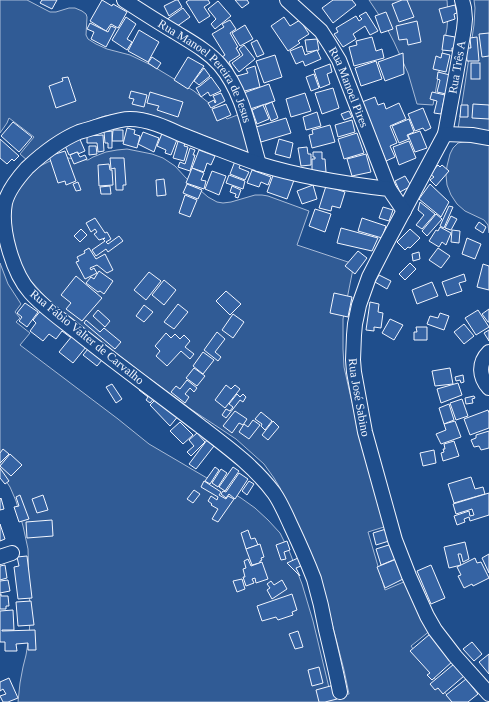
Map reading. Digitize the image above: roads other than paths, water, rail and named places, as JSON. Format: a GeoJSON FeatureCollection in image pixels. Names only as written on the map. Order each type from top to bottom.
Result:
{"type":"FeatureCollection","features":[{"type":"Feature","properties":{"kind":"street","name":"Rua Manoel Pereira de Jesus"},"geometry":{"type":"LineString","coordinates":[[124,0],[197,46],[216,60],[221,66],[236,90],[243,106],[259,164]]}},
{"type":"Feature","properties":{"kind":"street","name":"Rua Manoel Pires"},"geometry":{"type":"LineString","coordinates":[[287,0],[321,31],[339,60],[389,189]]}},
{"type":"Feature","properties":{"kind":"street","name":"Rua Três A"},"geometry":{"type":"LineString","coordinates":[[445,134],[464,29],[465,19],[462,0]]}},
{"type":"Feature","properties":{"kind":"street","name":"Rua Fábio Valter de Carvalho"},"geometry":{"type":"LineString","coordinates":[[340,692],[314,580],[297,538],[283,508],[273,492],[260,476],[223,443],[96,347],[45,306],[29,291],[18,275],[9,254],[4,232],[3,212],[4,204],[12,187],[24,171],[61,141],[84,130],[115,121],[131,119],[150,122],[259,164],[317,178],[389,189]]}},
{"type":"Feature","properties":{"kind":"street"},"geometry":{"type":"LineString","coordinates":[[445,134],[472,135],[489,138]]}},
{"type":"Feature","properties":{"kind":"street","name":"Rua José Sabino"},"geometry":{"type":"LineString","coordinates":[[445,134],[369,277],[359,304],[354,335],[353,360],[367,439],[396,540],[417,595],[435,630],[455,656],[489,694]]}},
{"type":"Feature","properties":{"kind":"street"},"geometry":{"type":"LineString","coordinates":[[389,189],[404,212]]}},
{"type":"Feature","properties":{"kind":"street"},"geometry":{"type":"LineString","coordinates":[[489,352],[483,360],[481,368],[482,377],[489,388]]}}]}
